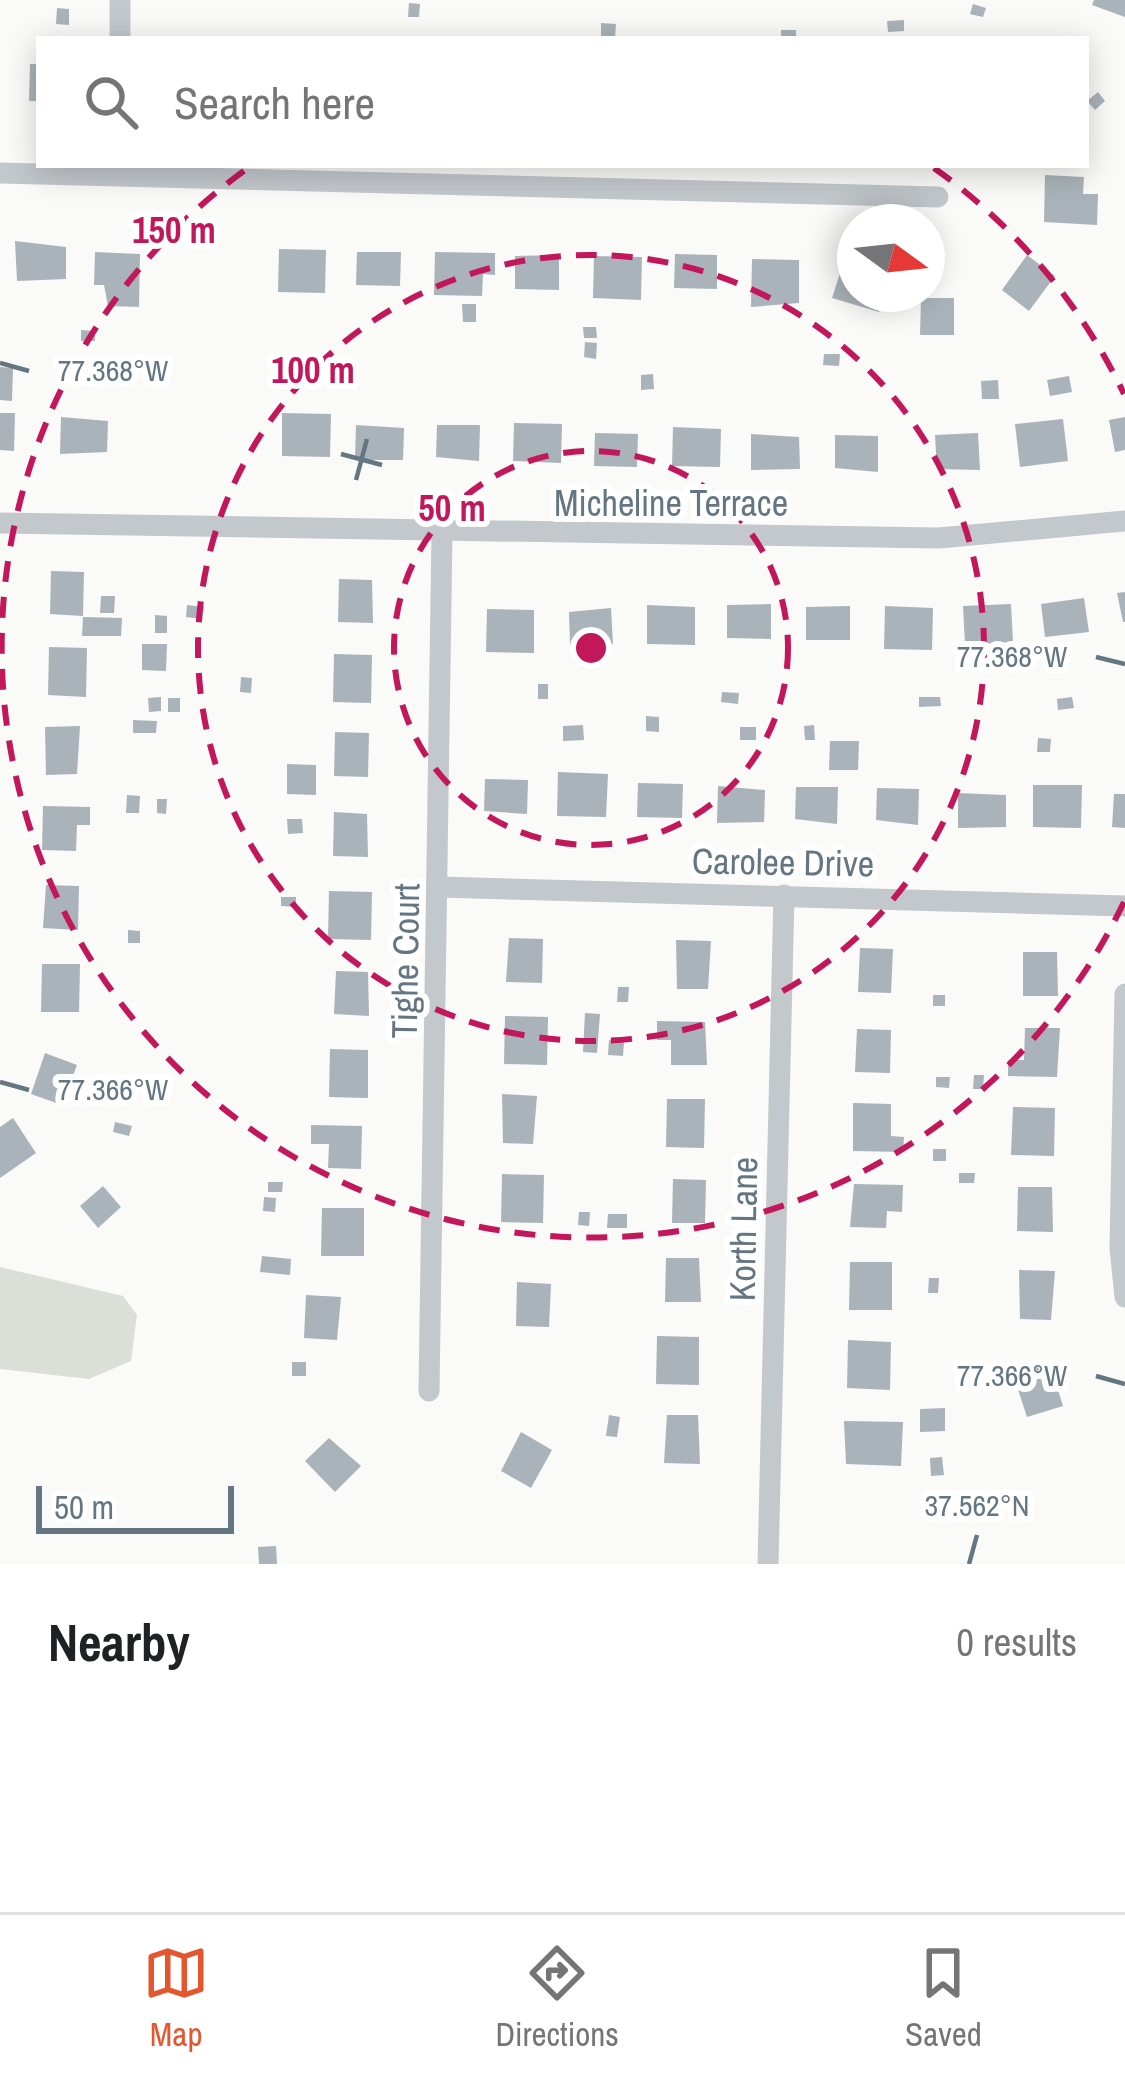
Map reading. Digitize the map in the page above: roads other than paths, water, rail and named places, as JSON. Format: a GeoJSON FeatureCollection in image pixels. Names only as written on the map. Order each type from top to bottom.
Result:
{"type":"FeatureCollection","features":[{"type":"Feature","properties":{"kind":"street"},"geometry":{"type":"LineString","coordinates":[[120,0],[120,36]]}},
{"type":"Feature","properties":{"kind":"street"},"geometry":{"type":"LineString","coordinates":[[0,173],[118,170],[938,196]]}},
{"type":"Feature","properties":{"kind":"street","name":"Micheline Terrace"},"geometry":{"type":"LineString","coordinates":[[0,523],[957,538],[1125,521]]}},
{"type":"Feature","properties":{"kind":"street","name":"Tighe Court"},"geometry":{"type":"LineString","coordinates":[[429,1391],[442,533]]}},
{"type":"Feature","properties":{"kind":"street","name":"Carolee Drive"},"geometry":{"type":"LineString","coordinates":[[439,887],[1125,906]]}},
{"type":"Feature","properties":{"kind":"street","name":"Korth Lane"},"geometry":{"type":"LineString","coordinates":[[768,1564],[784,896]]}},
{"type":"Feature","properties":{"kind":"street"},"geometry":{"type":"LineString","coordinates":[[1125,994],[1120,1247],[1125,1297]]}}]}
